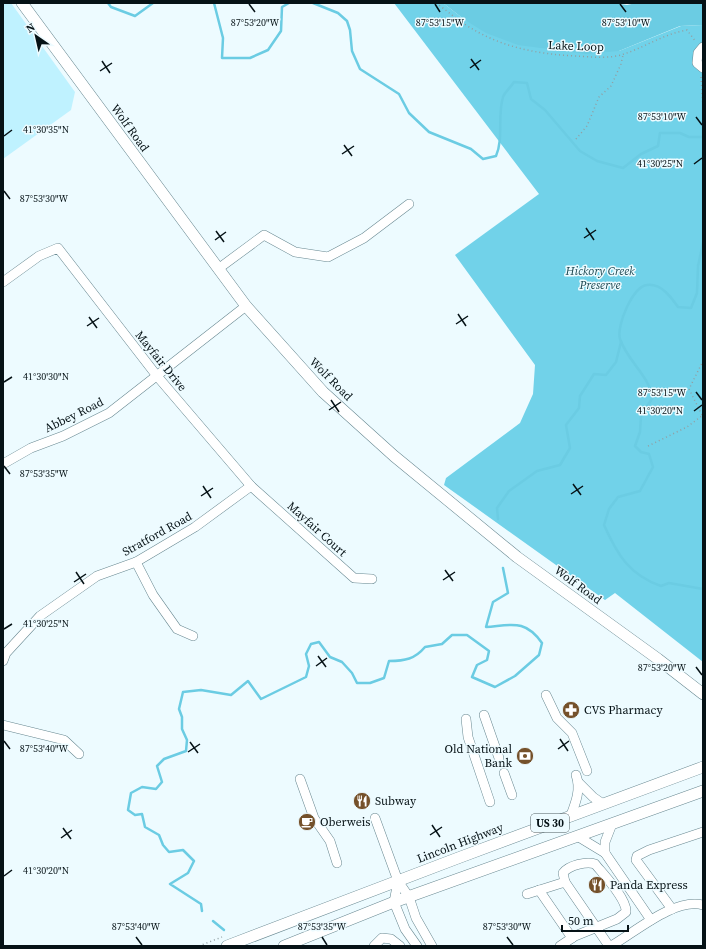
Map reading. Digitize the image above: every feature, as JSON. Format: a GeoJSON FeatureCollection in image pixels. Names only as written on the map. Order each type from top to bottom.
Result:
{"type":"FeatureCollection","features":[{"type":"Feature","properties":{"kind":"main road","name":"Wolf Road"},"geometry":{"type":"LineString","coordinates":[[22,3],[246,306],[323,392],[394,456],[517,557],[658,659],[703,694]]}},
{"type":"Feature","properties":{"kind":"main road","name":"Lincoln Highway"},"geometry":{"type":"LineString","coordinates":[[228,946],[571,816],[703,768]]}},
{"type":"Feature","properties":{"kind":"main road","name":"US 30"},"geometry":{"type":"LineString","coordinates":[[284,946],[394,902],[703,791]]}},
{"type":"Feature","properties":{"kind":"street"},"geometry":{"type":"LineString","coordinates":[[700,66],[698,53],[703,47]]}},
{"type":"Feature","properties":{"kind":"street"},"geometry":{"type":"LineString","coordinates":[[218,269],[264,235],[295,252],[328,258],[364,238],[409,204]]}},
{"type":"Feature","properties":{"kind":"street","name":"Mayfair Drive"},"geometry":{"type":"LineString","coordinates":[[3,282],[39,256],[58,248],[156,376],[251,486]]}},
{"type":"Feature","properties":{"kind":"street","name":"Abbey Road"},"geometry":{"type":"LineString","coordinates":[[3,464],[31,448],[63,436],[109,412],[246,306]]}},
{"type":"Feature","properties":{"kind":"street","name":"Stratford Road"},"geometry":{"type":"LineString","coordinates":[[3,661],[6,653],[40,616],[96,576],[136,562],[195,528],[251,486]]}},
{"type":"Feature","properties":{"kind":"street","name":"Mayfair Court"},"geometry":{"type":"LineString","coordinates":[[251,486],[354,578],[372,579]]}},
{"type":"Feature","properties":{"kind":"street"},"geometry":{"type":"LineString","coordinates":[[136,562],[153,595],[177,629],[193,636]]}},
{"type":"Feature","properties":{"kind":"street"},"geometry":{"type":"LineString","coordinates":[[546,695],[557,718],[572,733],[586,771]]}},
{"type":"Feature","properties":{"kind":"street"},"geometry":{"type":"LineString","coordinates":[[484,715],[499,758]]}},
{"type":"Feature","properties":{"kind":"street"},"geometry":{"type":"LineString","coordinates":[[466,719],[468,737],[490,802]]}},
{"type":"Feature","properties":{"kind":"street"},"geometry":{"type":"LineString","coordinates":[[3,725],[64,740],[79,754]]}},
{"type":"Feature","properties":{"kind":"street"},"geometry":{"type":"LineString","coordinates":[[504,773],[512,795]]}},
{"type":"Feature","properties":{"kind":"street"},"geometry":{"type":"LineString","coordinates":[[571,816],[576,803],[577,778],[593,797],[604,804]]}},
{"type":"Feature","properties":{"kind":"street"},"geometry":{"type":"LineString","coordinates":[[300,779],[314,818],[330,841],[337,863]]}},
{"type":"Feature","properties":{"kind":"street"},"geometry":{"type":"LineString","coordinates":[[375,818],[398,881],[409,897],[416,918],[432,946]]}},
{"type":"Feature","properties":{"kind":"street"},"geometry":{"type":"LineString","coordinates":[[605,853],[605,842],[612,824]]}},
{"type":"Feature","properties":{"kind":"street"},"geometry":{"type":"LineString","coordinates":[[672,910],[636,860],[637,856],[649,850],[703,832]]}},
{"type":"Feature","properties":{"kind":"street"},"geometry":{"type":"LineString","coordinates":[[577,836],[605,853],[651,920]]}},
{"type":"Feature","properties":{"kind":"street"},"geometry":{"type":"LineString","coordinates":[[560,946],[596,926],[616,919],[626,912],[625,904],[618,893],[595,864],[590,862],[564,871],[565,882],[596,926],[610,946],[627,937],[659,914],[679,907],[703,905]]}},
{"type":"Feature","properties":{"kind":"street"},"geometry":{"type":"LineString","coordinates":[[398,881],[394,902],[405,929],[417,946]]}},
{"type":"Feature","properties":{"kind":"street"},"geometry":{"type":"LineString","coordinates":[[527,894],[565,882]]}},
{"type":"Feature","properties":{"kind":"street"},"geometry":{"type":"LineString","coordinates":[[539,890],[572,938]]}},
{"type":"Feature","properties":{"kind":"street"},"geometry":{"type":"LineString","coordinates":[[374,946],[382,938],[390,939],[400,946]]}},
{"type":"Feature","properties":{"kind":"path","name":"Lake Loop"},"geometry":{"type":"LineString","coordinates":[[436,3],[481,34],[518,49],[542,54],[586,57],[623,55],[654,40],[687,30],[696,42],[700,66]]}},
{"type":"Feature","properties":{"kind":"path"},"geometry":{"type":"LineString","coordinates":[[576,139],[587,126],[599,97],[611,86],[621,64],[623,55]]}},
{"type":"Feature","properties":{"kind":"path"},"geometry":{"type":"LineString","coordinates":[[703,72],[700,79],[703,107]]}},
{"type":"Feature","properties":{"kind":"path"},"geometry":{"type":"LineString","coordinates":[[648,446],[687,427],[703,416],[689,390],[703,361]]}},
{"type":"Feature","properties":{"kind":"shaded area"},"geometry":{"type":"Polygon","coordinates":[[[3,3],[11,3],[75,92],[71,110],[3,159],[3,3]]]}},
{"type":"Feature","properties":{"kind":"shaded area"},"geometry":{"type":"Polygon","coordinates":[[[443,3],[614,3],[627,5],[636,3],[703,3],[703,25],[680,26],[619,51],[586,54],[518,45],[486,33],[465,20],[443,3]]]}},
{"type":"Feature","properties":{"kind":"green space","name":"Hickory Creek Preserve"},"geometry":{"type":"Polygon","coordinates":[[[394,3],[443,3],[465,20],[619,51],[681,26],[703,25],[703,662],[615,593],[605,600],[444,485],[446,478],[520,423],[533,394],[535,365],[455,255],[539,194],[394,3]]]}},
{"type":"Feature","properties":{"kind":"waterway"},"geometry":{"type":"LineString","coordinates":[[108,3],[111,7],[135,16],[153,3]]}},
{"type":"Feature","properties":{"kind":"waterway"},"geometry":{"type":"LineString","coordinates":[[214,3],[223,38],[222,58],[250,58],[268,50],[281,31],[282,7],[289,3]]}},
{"type":"Feature","properties":{"kind":"waterway"},"geometry":{"type":"LineString","coordinates":[[313,3],[338,13],[347,21],[350,30],[352,51],[360,69],[399,94],[409,113],[429,132],[471,149],[483,159],[496,156],[500,142],[501,104],[505,93],[514,82],[527,83],[531,99],[545,110],[580,151],[597,161],[623,168],[641,154],[658,146],[660,133],[680,133],[689,137],[703,137]]}},
{"type":"Feature","properties":{"kind":"waterway"},"geometry":{"type":"LineString","coordinates":[[703,243],[698,266],[697,293],[691,308],[678,307],[669,295],[661,288],[647,285],[636,292],[623,316],[619,333],[620,339],[627,354],[647,382],[653,397],[641,416],[640,432],[635,446],[641,452],[649,454],[653,467],[640,491],[618,497],[609,509],[604,525],[619,554],[632,570],[640,576],[661,586],[669,583],[703,589]]}},
{"type":"Feature","properties":{"kind":"waterway"},"geometry":{"type":"LineString","coordinates":[[498,519],[497,508],[509,491],[537,471],[560,465],[570,448],[566,425],[579,408],[580,396],[594,374],[606,375],[616,362],[621,342]]}},
{"type":"Feature","properties":{"kind":"waterway"},"geometry":{"type":"LineString","coordinates":[[202,911],[201,904],[170,884],[188,873],[194,861],[183,850],[169,852],[163,845],[159,835],[145,827],[142,814],[135,815],[128,810],[131,793],[142,787],[156,789],[162,782],[157,766],[164,759],[186,751],[187,740],[182,729],[182,717],[179,709],[183,692],[201,690],[231,695],[248,681],[261,699],[306,677],[309,666],[306,654],[311,644],[319,642],[330,657],[342,662],[352,673],[357,683],[370,683],[384,678],[389,661],[413,657],[425,647],[442,644],[452,635],[467,635],[489,651],[487,660],[477,665],[472,677],[495,687],[515,676],[539,655],[542,643],[536,635],[524,627],[517,625],[486,627],[493,602],[508,593],[503,568]]}},
{"type":"Feature","properties":{"kind":"waterway"},"geometry":{"type":"LineString","coordinates":[[213,921],[224,930]]}},
{"type":"Feature","properties":{"kind":"tunnel"},"geometry":{"type":"LineString","coordinates":[[499,758],[504,773]]}},
{"type":"Feature","properties":{"kind":"place","name":"CVS Pharmacy"},"geometry":{"type":"Point","coordinates":[571,710]}},
{"type":"Feature","properties":{"kind":"place","name":"Old National Bank"},"geometry":{"type":"Point","coordinates":[525,756]}},
{"type":"Feature","properties":{"kind":"place","name":"Subway"},"geometry":{"type":"Point","coordinates":[362,801]}},
{"type":"Feature","properties":{"kind":"place","name":"Oberweis"},"geometry":{"type":"Point","coordinates":[307,822]}},
{"type":"Feature","properties":{"kind":"place","name":"Panda Express"},"geometry":{"type":"Point","coordinates":[597,885]}}]}
